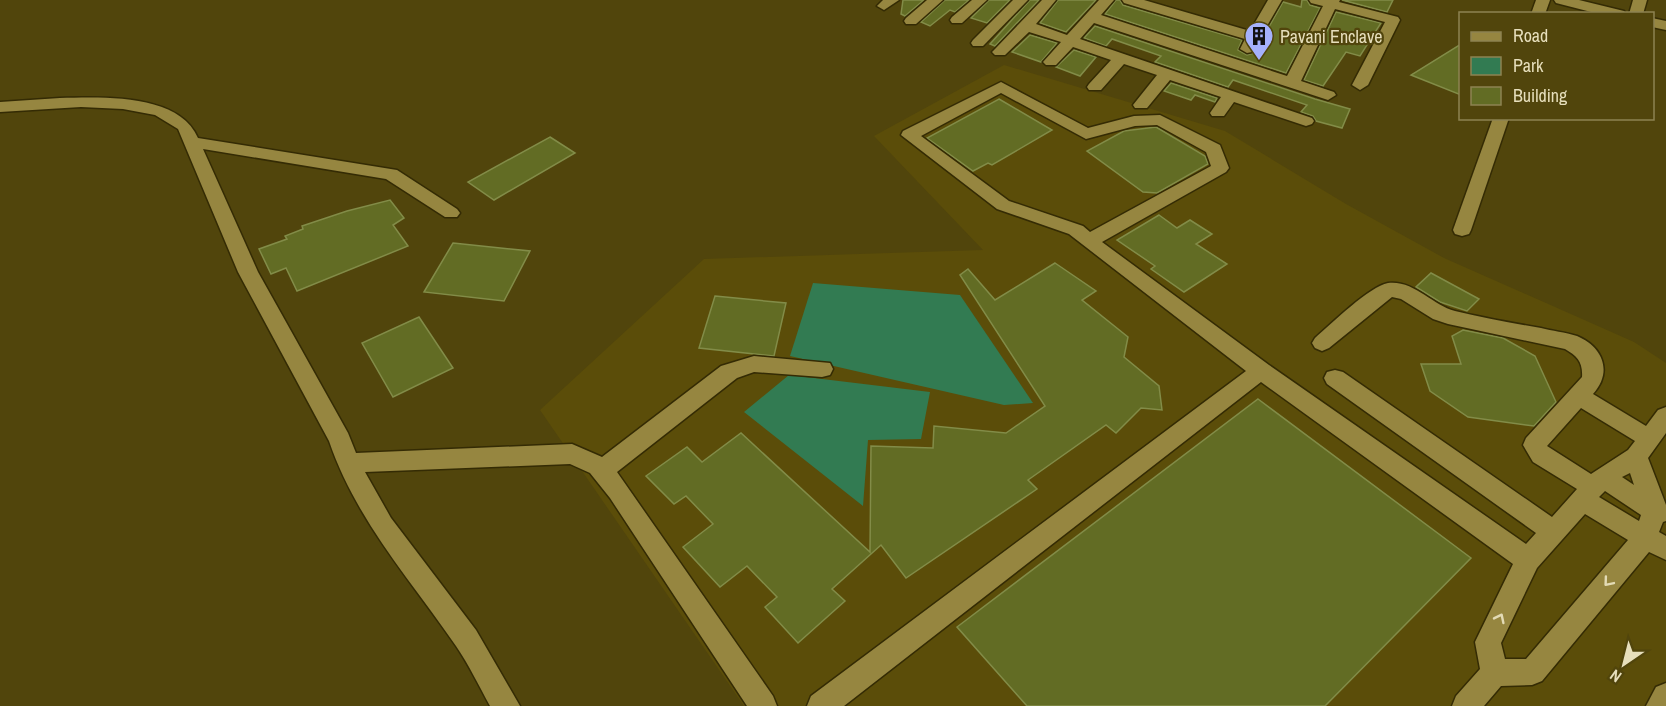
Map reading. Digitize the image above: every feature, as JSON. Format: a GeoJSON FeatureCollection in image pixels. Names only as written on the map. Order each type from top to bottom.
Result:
{"type":"FeatureCollection","features":[{"type":"Feature","properties":{"kind":"street"},"geometry":{"type":"LineString","coordinates":[[911,21],[936,0]]}},
{"type":"Feature","properties":{"kind":"street"},"geometry":{"type":"LineString","coordinates":[[957,20],[980,0]]}},
{"type":"Feature","properties":{"kind":"street"},"geometry":{"type":"LineString","coordinates":[[978,44],[1021,0]]}},
{"type":"Feature","properties":{"kind":"street"},"geometry":{"type":"LineString","coordinates":[[1000,52],[1027,26],[1049,0]]}},
{"type":"Feature","properties":{"kind":"street"},"geometry":{"type":"LineString","coordinates":[[1051,62],[1107,0]]}},
{"type":"Feature","properties":{"kind":"street"},"geometry":{"type":"LineString","coordinates":[[1129,0],[1172,6],[1255,37]]}},
{"type":"Feature","properties":{"kind":"street"},"geometry":{"type":"LineString","coordinates":[[1236,64],[1255,37],[1275,0]]}},
{"type":"Feature","properties":{"kind":"street"},"geometry":{"type":"LineString","coordinates":[[1316,0],[1332,2],[1393,21],[1360,85]]}},
{"type":"Feature","properties":{"kind":"street"},"geometry":{"type":"LineString","coordinates":[[1562,0],[1611,12]]}},
{"type":"Feature","properties":{"kind":"street"},"geometry":{"type":"LineString","coordinates":[[1292,83],[1332,2]]}},
{"type":"Feature","properties":{"kind":"street"},"geometry":{"type":"LineString","coordinates":[[1092,17],[1328,95]]}},
{"type":"Feature","properties":{"kind":"street"},"geometry":{"type":"LineString","coordinates":[[1027,26],[1306,121]]}},
{"type":"Feature","properties":{"kind":"street"},"geometry":{"type":"LineString","coordinates":[[1095,87],[1121,57]]}},
{"type":"Feature","properties":{"kind":"street"},"geometry":{"type":"LineString","coordinates":[[1141,105],[1167,73]]}},
{"type":"Feature","properties":{"kind":"street"},"geometry":{"type":"LineString","coordinates":[[1089,241],[1220,168],[1214,148],[1160,120],[1134,121],[1086,134],[1001,87],[909,135],[1003,205],[1076,230],[1089,241],[1261,371],[1528,560]]}},
{"type":"Feature","properties":{"kind":"street"},"geometry":{"type":"LineString","coordinates":[[1218,113],[1231,95]]}},
{"type":"Feature","properties":{"kind":"street"},"geometry":{"type":"LineString","coordinates":[[0,107],[93,103],[131,105],[162,112],[185,126],[194,142],[248,273],[340,440],[348,463],[382,526],[467,639],[506,706]]}},
{"type":"Feature","properties":{"kind":"street"},"geometry":{"type":"LineString","coordinates":[[1462,230],[1500,120]]}},
{"type":"Feature","properties":{"kind":"street"},"geometry":{"type":"LineString","coordinates":[[194,142],[391,174],[451,213]]}},
{"type":"Feature","properties":{"kind":"street"},"geometry":{"type":"LineString","coordinates":[[1322,343],[1384,291],[1396,290],[1448,317],[1570,342],[1580,348],[1593,361],[1593,380],[1534,445],[1542,454],[1593,488],[1656,544]]}},
{"type":"Feature","properties":{"kind":"street"},"geometry":{"type":"LineString","coordinates":[[602,471],[729,372],[754,364],[822,369]]}},
{"type":"Feature","properties":{"kind":"street"},"geometry":{"type":"LineString","coordinates":[[821,706],[1261,371]]}},
{"type":"Feature","properties":{"kind":"street"},"geometry":{"type":"LineString","coordinates":[[1335,378],[1554,532]]}},
{"type":"Feature","properties":{"kind":"street"},"geometry":{"type":"LineString","coordinates":[[1466,706],[1495,673],[1532,672],[1656,544],[1661,514],[1642,448],[1578,396]]}},
{"type":"Feature","properties":{"kind":"street"},"geometry":{"type":"LineString","coordinates":[[1335,423],[1365,399]]}},
{"type":"Feature","properties":{"kind":"street"},"geometry":{"type":"LineString","coordinates":[[1495,673],[1488,642],[1528,560],[1593,488],[1642,448],[1666,416]]}},
{"type":"Feature","properties":{"kind":"street"},"geometry":{"type":"LineString","coordinates":[[348,463],[572,454],[598,466],[763,706]]}},
{"type":"Feature","properties":{"kind":"street"},"geometry":{"type":"LineString","coordinates":[[1593,488],[1661,514]]}},
{"type":"Feature","properties":{"kind":"street"},"geometry":{"type":"LineString","coordinates":[[1660,706],[1666,697]]}},
{"type":"Feature","properties":{"kind":"shaded area"},"geometry":{"type":"Polygon","coordinates":[[[1004,65],[1225,131],[1346,204],[1444,258],[1634,342],[1666,363],[1666,706],[744,706],[540,410],[704,259],[983,250],[874,136],[1004,65]]]}},
{"type":"Feature","properties":{"kind":"green space"},"geometry":{"type":"Polygon","coordinates":[[[813,283],[960,295],[1033,403],[1004,405],[790,356],[813,283]]]}},
{"type":"Feature","properties":{"kind":"green space"},"geometry":{"type":"Polygon","coordinates":[[[789,375],[930,392],[921,439],[868,440],[863,506],[744,412],[789,375]]]}},
{"type":"Feature","properties":{"kind":"building"},"geometry":{"type":"Polygon","coordinates":[[[903,0],[924,0],[905,16],[901,14],[903,0]]]}},
{"type":"Feature","properties":{"kind":"building"},"geometry":{"type":"Polygon","coordinates":[[[945,0],[969,0],[955,12],[950,10],[930,26],[921,22],[945,0]]]}},
{"type":"Feature","properties":{"kind":"building"},"geometry":{"type":"Polygon","coordinates":[[[989,0],[1010,0],[987,23],[971,18],[989,0]]]}},
{"type":"Feature","properties":{"kind":"building"},"geometry":{"type":"Polygon","coordinates":[[[1030,0],[1039,0],[995,46],[990,44],[1030,0]]]}},
{"type":"Feature","properties":{"kind":"building"},"geometry":{"type":"Polygon","coordinates":[[[1058,0],[1096,0],[1066,32],[1040,23],[1058,0]]]}},
{"type":"Feature","properties":{"kind":"building"},"geometry":{"type":"Polygon","coordinates":[[[1116,0],[1120,0],[1123,5],[1242,40],[1238,50],[1247,55],[1254,53],[1283,2],[1301,7],[1302,0],[1307,0],[1310,5],[1320,8],[1286,73],[1105,14],[1116,0]]]}},
{"type":"Feature","properties":{"kind":"building"},"geometry":{"type":"Polygon","coordinates":[[[1342,0],[1393,0],[1387,12],[1342,0]]]}},
{"type":"Feature","properties":{"kind":"building"},"geometry":{"type":"Polygon","coordinates":[[[1336,12],[1381,23],[1360,56],[1346,52],[1323,86],[1304,80],[1336,12]]]}},
{"type":"Feature","properties":{"kind":"building"},"geometry":{"type":"Polygon","coordinates":[[[1095,26],[1350,109],[1342,128],[1316,121],[1313,116],[1301,112],[1307,105],[1233,80],[1228,87],[1155,62],[1161,56],[1112,39],[1106,46],[1084,38],[1095,26]]]}},
{"type":"Feature","properties":{"kind":"building"},"geometry":{"type":"Polygon","coordinates":[[[1030,35],[1057,43],[1041,62],[1012,52],[1030,35]]]}},
{"type":"Feature","properties":{"kind":"building"},"geometry":{"type":"Polygon","coordinates":[[[1459,45],[1459,94],[1411,75],[1459,45]]]}},
{"type":"Feature","properties":{"kind":"building"},"geometry":{"type":"Polygon","coordinates":[[[1074,50],[1096,57],[1080,76],[1056,67],[1074,50]]]}},
{"type":"Feature","properties":{"kind":"building"},"geometry":{"type":"Polygon","coordinates":[[[1171,83],[1217,98],[1215,102],[1195,95],[1191,100],[1164,91],[1171,83]]]}},
{"type":"Feature","properties":{"kind":"building"},"geometry":{"type":"Polygon","coordinates":[[[999,99],[1052,130],[992,165],[988,163],[973,171],[927,138],[999,99]]]}},
{"type":"Feature","properties":{"kind":"building"},"geometry":{"type":"Polygon","coordinates":[[[1156,127],[1205,156],[1208,164],[1157,193],[1143,192],[1087,151],[1124,131],[1156,127]]]}},
{"type":"Feature","properties":{"kind":"building"},"geometry":{"type":"Polygon","coordinates":[[[550,137],[575,153],[494,200],[468,182],[550,137]]]}},
{"type":"Feature","properties":{"kind":"building"},"geometry":{"type":"Polygon","coordinates":[[[390,200],[404,218],[393,225],[408,246],[297,291],[286,268],[271,274],[259,249],[287,239],[285,236],[303,229],[302,226],[390,200]]]}},
{"type":"Feature","properties":{"kind":"building"},"geometry":{"type":"Polygon","coordinates":[[[1159,215],[1177,228],[1190,220],[1212,234],[1196,244],[1227,264],[1184,292],[1151,269],[1155,266],[1117,240],[1159,215]]]}},
{"type":"Feature","properties":{"kind":"building"},"geometry":{"type":"Polygon","coordinates":[[[453,243],[530,251],[504,301],[424,292],[453,243]]]}},
{"type":"Feature","properties":{"kind":"building"},"geometry":{"type":"Polygon","coordinates":[[[1055,263],[1096,291],[1082,300],[1128,337],[1124,357],[1159,386],[1162,410],[1141,408],[1116,433],[1106,425],[1028,480],[1037,489],[906,578],[881,545],[832,589],[845,601],[798,643],[765,607],[777,597],[747,566],[720,587],[683,547],[713,524],[686,496],[674,504],[646,476],[687,447],[702,462],[741,433],[870,552],[871,446],[933,448],[934,426],[1006,433],[1045,406],[960,275],[968,269],[995,300],[1055,263]]]}},
{"type":"Feature","properties":{"kind":"building"},"geometry":{"type":"Polygon","coordinates":[[[1431,273],[1479,299],[1467,311],[1440,302],[1416,287],[1431,273]]]}},
{"type":"Feature","properties":{"kind":"building"},"geometry":{"type":"Polygon","coordinates":[[[715,296],[786,303],[774,356],[699,348],[715,296]]]}},
{"type":"Feature","properties":{"kind":"building"},"geometry":{"type":"Polygon","coordinates":[[[419,317],[453,368],[393,397],[362,343],[419,317]]]}},
{"type":"Feature","properties":{"kind":"building"},"geometry":{"type":"Polygon","coordinates":[[[1463,330],[1503,338],[1535,356],[1556,402],[1534,426],[1468,417],[1430,391],[1421,364],[1461,364],[1452,336],[1463,330]]]}},
{"type":"Feature","properties":{"kind":"building"},"geometry":{"type":"Polygon","coordinates":[[[1258,399],[1471,558],[1325,706],[1027,706],[957,627],[1258,399]]]}},
{"type":"Feature","properties":{"kind":"place","name":"Pavani Enclave"},"geometry":{"type":"Point","coordinates":[1259,62]}}]}
